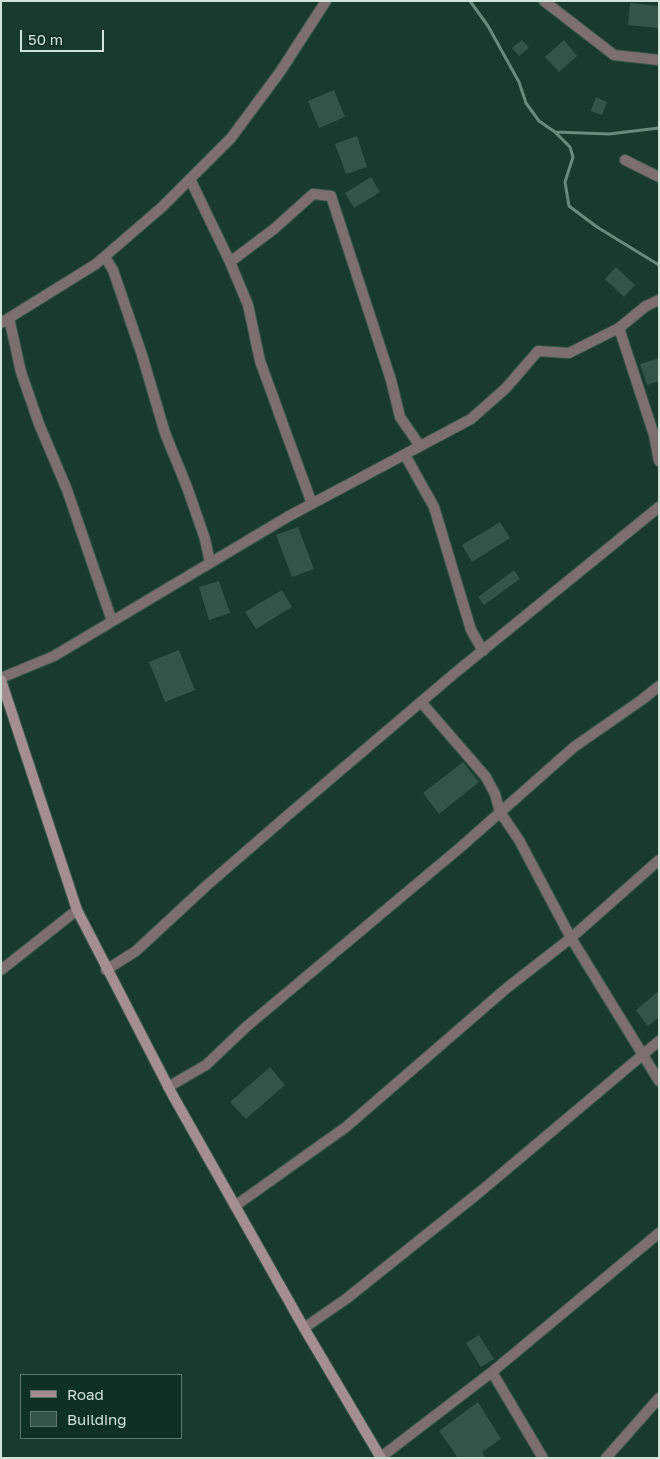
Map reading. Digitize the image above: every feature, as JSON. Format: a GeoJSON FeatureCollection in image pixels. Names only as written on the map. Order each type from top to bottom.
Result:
{"type":"FeatureCollection","features":[{"type":"Feature","properties":{"kind":"street"},"geometry":{"type":"LineString","coordinates":[[112,621],[68,490],[39,424],[5,320],[96,264],[162,207],[231,138],[280,72],[326,1]]}},
{"type":"Feature","properties":{"kind":"street"},"geometry":{"type":"LineString","coordinates":[[544,1],[614,55],[659,60]]}},
{"type":"Feature","properties":{"kind":"street"},"geometry":{"type":"LineString","coordinates":[[625,160],[659,177]]}},
{"type":"Feature","properties":{"kind":"street"},"geometry":{"type":"LineString","coordinates":[[190,179],[230,262],[248,305],[260,361],[312,504]]}},
{"type":"Feature","properties":{"kind":"street"},"geometry":{"type":"LineString","coordinates":[[230,262],[274,229],[314,194],[331,196],[391,380],[400,417],[420,446]]}},
{"type":"Feature","properties":{"kind":"street"},"geometry":{"type":"LineString","coordinates":[[105,257],[113,270],[142,355],[165,433],[188,487],[205,539],[210,564]]}},
{"type":"Feature","properties":{"kind":"street"},"geometry":{"type":"LineString","coordinates":[[659,300],[646,306],[619,328],[568,353],[538,351],[506,388],[471,419],[312,504],[54,656],[1,679],[77,910],[106,970],[168,1087],[235,1206],[304,1328],[381,1457],[492,1372],[659,1233]]}},
{"type":"Feature","properties":{"kind":"street"},"geometry":{"type":"LineString","coordinates":[[619,328],[654,435],[659,461]]}},
{"type":"Feature","properties":{"kind":"street"},"geometry":{"type":"LineString","coordinates":[[405,455],[434,507],[471,630],[483,651]]}},
{"type":"Feature","properties":{"kind":"street"},"geometry":{"type":"LineString","coordinates":[[106,970],[136,951],[205,887],[421,702],[659,507]]}},
{"type":"Feature","properties":{"kind":"street"},"geometry":{"type":"LineString","coordinates":[[168,1087],[206,1065],[246,1028],[574,747],[659,686]]}},
{"type":"Feature","properties":{"kind":"street"},"geometry":{"type":"LineString","coordinates":[[421,702],[486,777],[495,794],[500,812],[519,840],[571,938],[659,1081]]}},
{"type":"Feature","properties":{"kind":"street"},"geometry":{"type":"LineString","coordinates":[[235,1206],[346,1127],[508,987],[571,938],[659,860]]}},
{"type":"Feature","properties":{"kind":"street"},"geometry":{"type":"LineString","coordinates":[[1,970],[77,910]]}},
{"type":"Feature","properties":{"kind":"street"},"geometry":{"type":"LineString","coordinates":[[304,1328],[346,1299],[481,1191],[659,1041]]}},
{"type":"Feature","properties":{"kind":"street"},"geometry":{"type":"LineString","coordinates":[[492,1372],[543,1458]]}},
{"type":"Feature","properties":{"kind":"street"},"geometry":{"type":"LineString","coordinates":[[606,1458],[659,1398]]}},
{"type":"Feature","properties":{"kind":"building"},"geometry":{"type":"Polygon","coordinates":[[[630,3],[659,6],[658,28],[628,25],[630,3]]]}},
{"type":"Feature","properties":{"kind":"building"},"geometry":{"type":"Polygon","coordinates":[[[522,40],[529,48],[519,56],[512,48],[522,40]]]}},
{"type":"Feature","properties":{"kind":"building"},"geometry":{"type":"Polygon","coordinates":[[[564,40],[577,56],[559,72],[545,57],[564,40]]]}},
{"type":"Feature","properties":{"kind":"building"},"geometry":{"type":"Polygon","coordinates":[[[334,90],[345,117],[319,128],[308,101],[334,90]]]}},
{"type":"Feature","properties":{"kind":"building"},"geometry":{"type":"Polygon","coordinates":[[[596,97],[607,102],[602,115],[591,111],[596,97]]]}},
{"type":"Feature","properties":{"kind":"building"},"geometry":{"type":"Polygon","coordinates":[[[357,136],[367,167],[346,174],[335,144],[357,136]]]}},
{"type":"Feature","properties":{"kind":"building"},"geometry":{"type":"Polygon","coordinates":[[[371,177],[380,192],[354,208],[345,193],[371,177]]]}},
{"type":"Feature","properties":{"kind":"building"},"geometry":{"type":"Polygon","coordinates":[[[616,267],[635,285],[624,297],[605,279],[616,267]]]}},
{"type":"Feature","properties":{"kind":"building"},"geometry":{"type":"Polygon","coordinates":[[[659,358],[659,381],[647,385],[640,364],[659,358]]]}},
{"type":"Feature","properties":{"kind":"building"},"geometry":{"type":"Polygon","coordinates":[[[500,522],[510,538],[472,562],[462,545],[500,522]]]}},
{"type":"Feature","properties":{"kind":"building"},"geometry":{"type":"Polygon","coordinates":[[[298,527],[314,569],[292,577],[276,535],[298,527]]]}},
{"type":"Feature","properties":{"kind":"building"},"geometry":{"type":"Polygon","coordinates":[[[514,570],[520,579],[484,605],[478,597],[514,570]]]}},
{"type":"Feature","properties":{"kind":"building"},"geometry":{"type":"Polygon","coordinates":[[[219,581],[230,613],[209,620],[199,587],[219,581]]]}},
{"type":"Feature","properties":{"kind":"building"},"geometry":{"type":"Polygon","coordinates":[[[282,590],[292,607],[256,629],[245,612],[282,590]]]}},
{"type":"Feature","properties":{"kind":"building"},"geometry":{"type":"Polygon","coordinates":[[[179,650],[195,690],[165,702],[149,662],[179,650]]]}},
{"type":"Feature","properties":{"kind":"building"},"geometry":{"type":"Polygon","coordinates":[[[463,762],[479,782],[439,814],[423,793],[463,762]]]}},
{"type":"Feature","properties":{"kind":"building"},"geometry":{"type":"Polygon","coordinates":[[[659,991],[659,1017],[648,1026],[636,1010],[659,991]]]}},
{"type":"Feature","properties":{"kind":"building"},"geometry":{"type":"Polygon","coordinates":[[[270,1067],[285,1085],[246,1119],[230,1102],[270,1067]]]}},
{"type":"Feature","properties":{"kind":"building"},"geometry":{"type":"Polygon","coordinates":[[[479,1335],[494,1359],[481,1367],[466,1343],[479,1335]]]}},
{"type":"Feature","properties":{"kind":"building"},"geometry":{"type":"Polygon","coordinates":[[[478,1402],[501,1439],[482,1452],[486,1458],[458,1458],[439,1431],[478,1402]]]}},
{"type":"Feature","properties":{"kind":"waterway"},"geometry":{"type":"LineString","coordinates":[[470,1],[488,26],[519,82],[526,103],[539,121],[555,132],[570,147],[573,157],[565,182],[569,206],[597,227],[659,265]]}},
{"type":"Feature","properties":{"kind":"waterway"},"geometry":{"type":"LineString","coordinates":[[555,132],[609,134],[659,128]]}}]}
